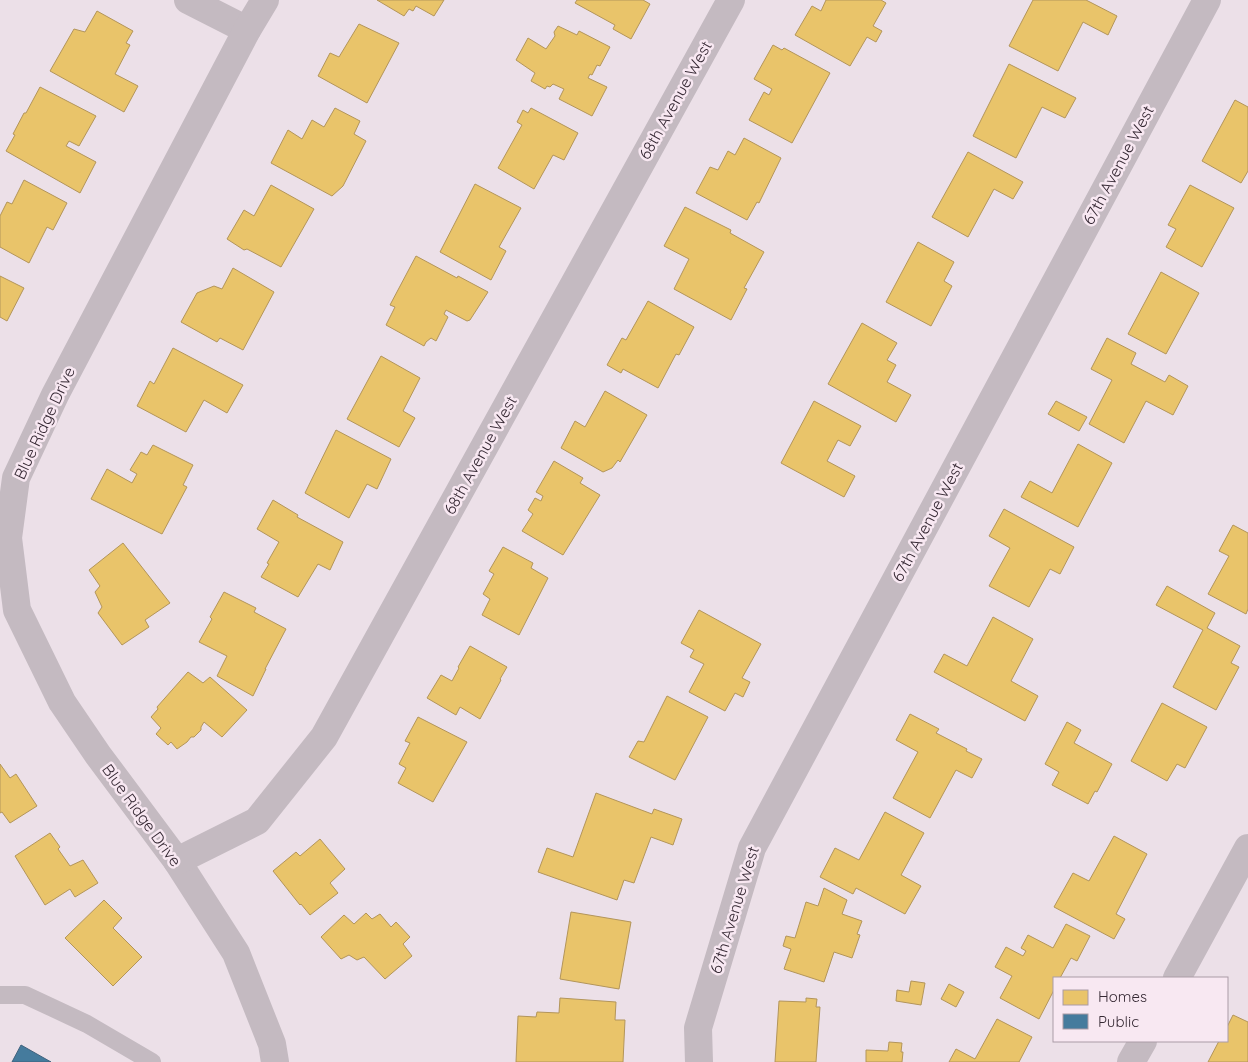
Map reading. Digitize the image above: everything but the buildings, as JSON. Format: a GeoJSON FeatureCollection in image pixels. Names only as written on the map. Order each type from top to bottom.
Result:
{"type":"FeatureCollection","features":[{"type":"Feature","properties":{"kind":"street"},"geometry":{"type":"LineString","coordinates":[[188,0],[247,30]]}},
{"type":"Feature","properties":{"kind":"street","name":"Blue Ridge Drive"},"geometry":{"type":"LineString","coordinates":[[265,0],[247,30],[56,395],[16,478],[8,538],[17,610],[62,702],[98,755],[177,861],[236,953],[272,1044],[275,1062]]}},
{"type":"Feature","properties":{"kind":"street","name":"68th Avenue West"},"geometry":{"type":"LineString","coordinates":[[177,861],[256,821],[324,737],[731,0]]}},
{"type":"Feature","properties":{"kind":"street","name":"67th Avenue West"},"geometry":{"type":"LineString","coordinates":[[699,1062],[698,1028],[752,848],[1207,0]]}},
{"type":"Feature","properties":{"kind":"street"},"geometry":{"type":"LineString","coordinates":[[1178,977],[1248,848]]}},
{"type":"Feature","properties":{"kind":"street"},"geometry":{"type":"LineString","coordinates":[[1131,1062],[1142,1042]]}},
{"type":"Feature","properties":{"kind":"lane"},"geometry":{"type":"LineString","coordinates":[[0,995],[25,995],[87,1024],[152,1062]]}}]}
